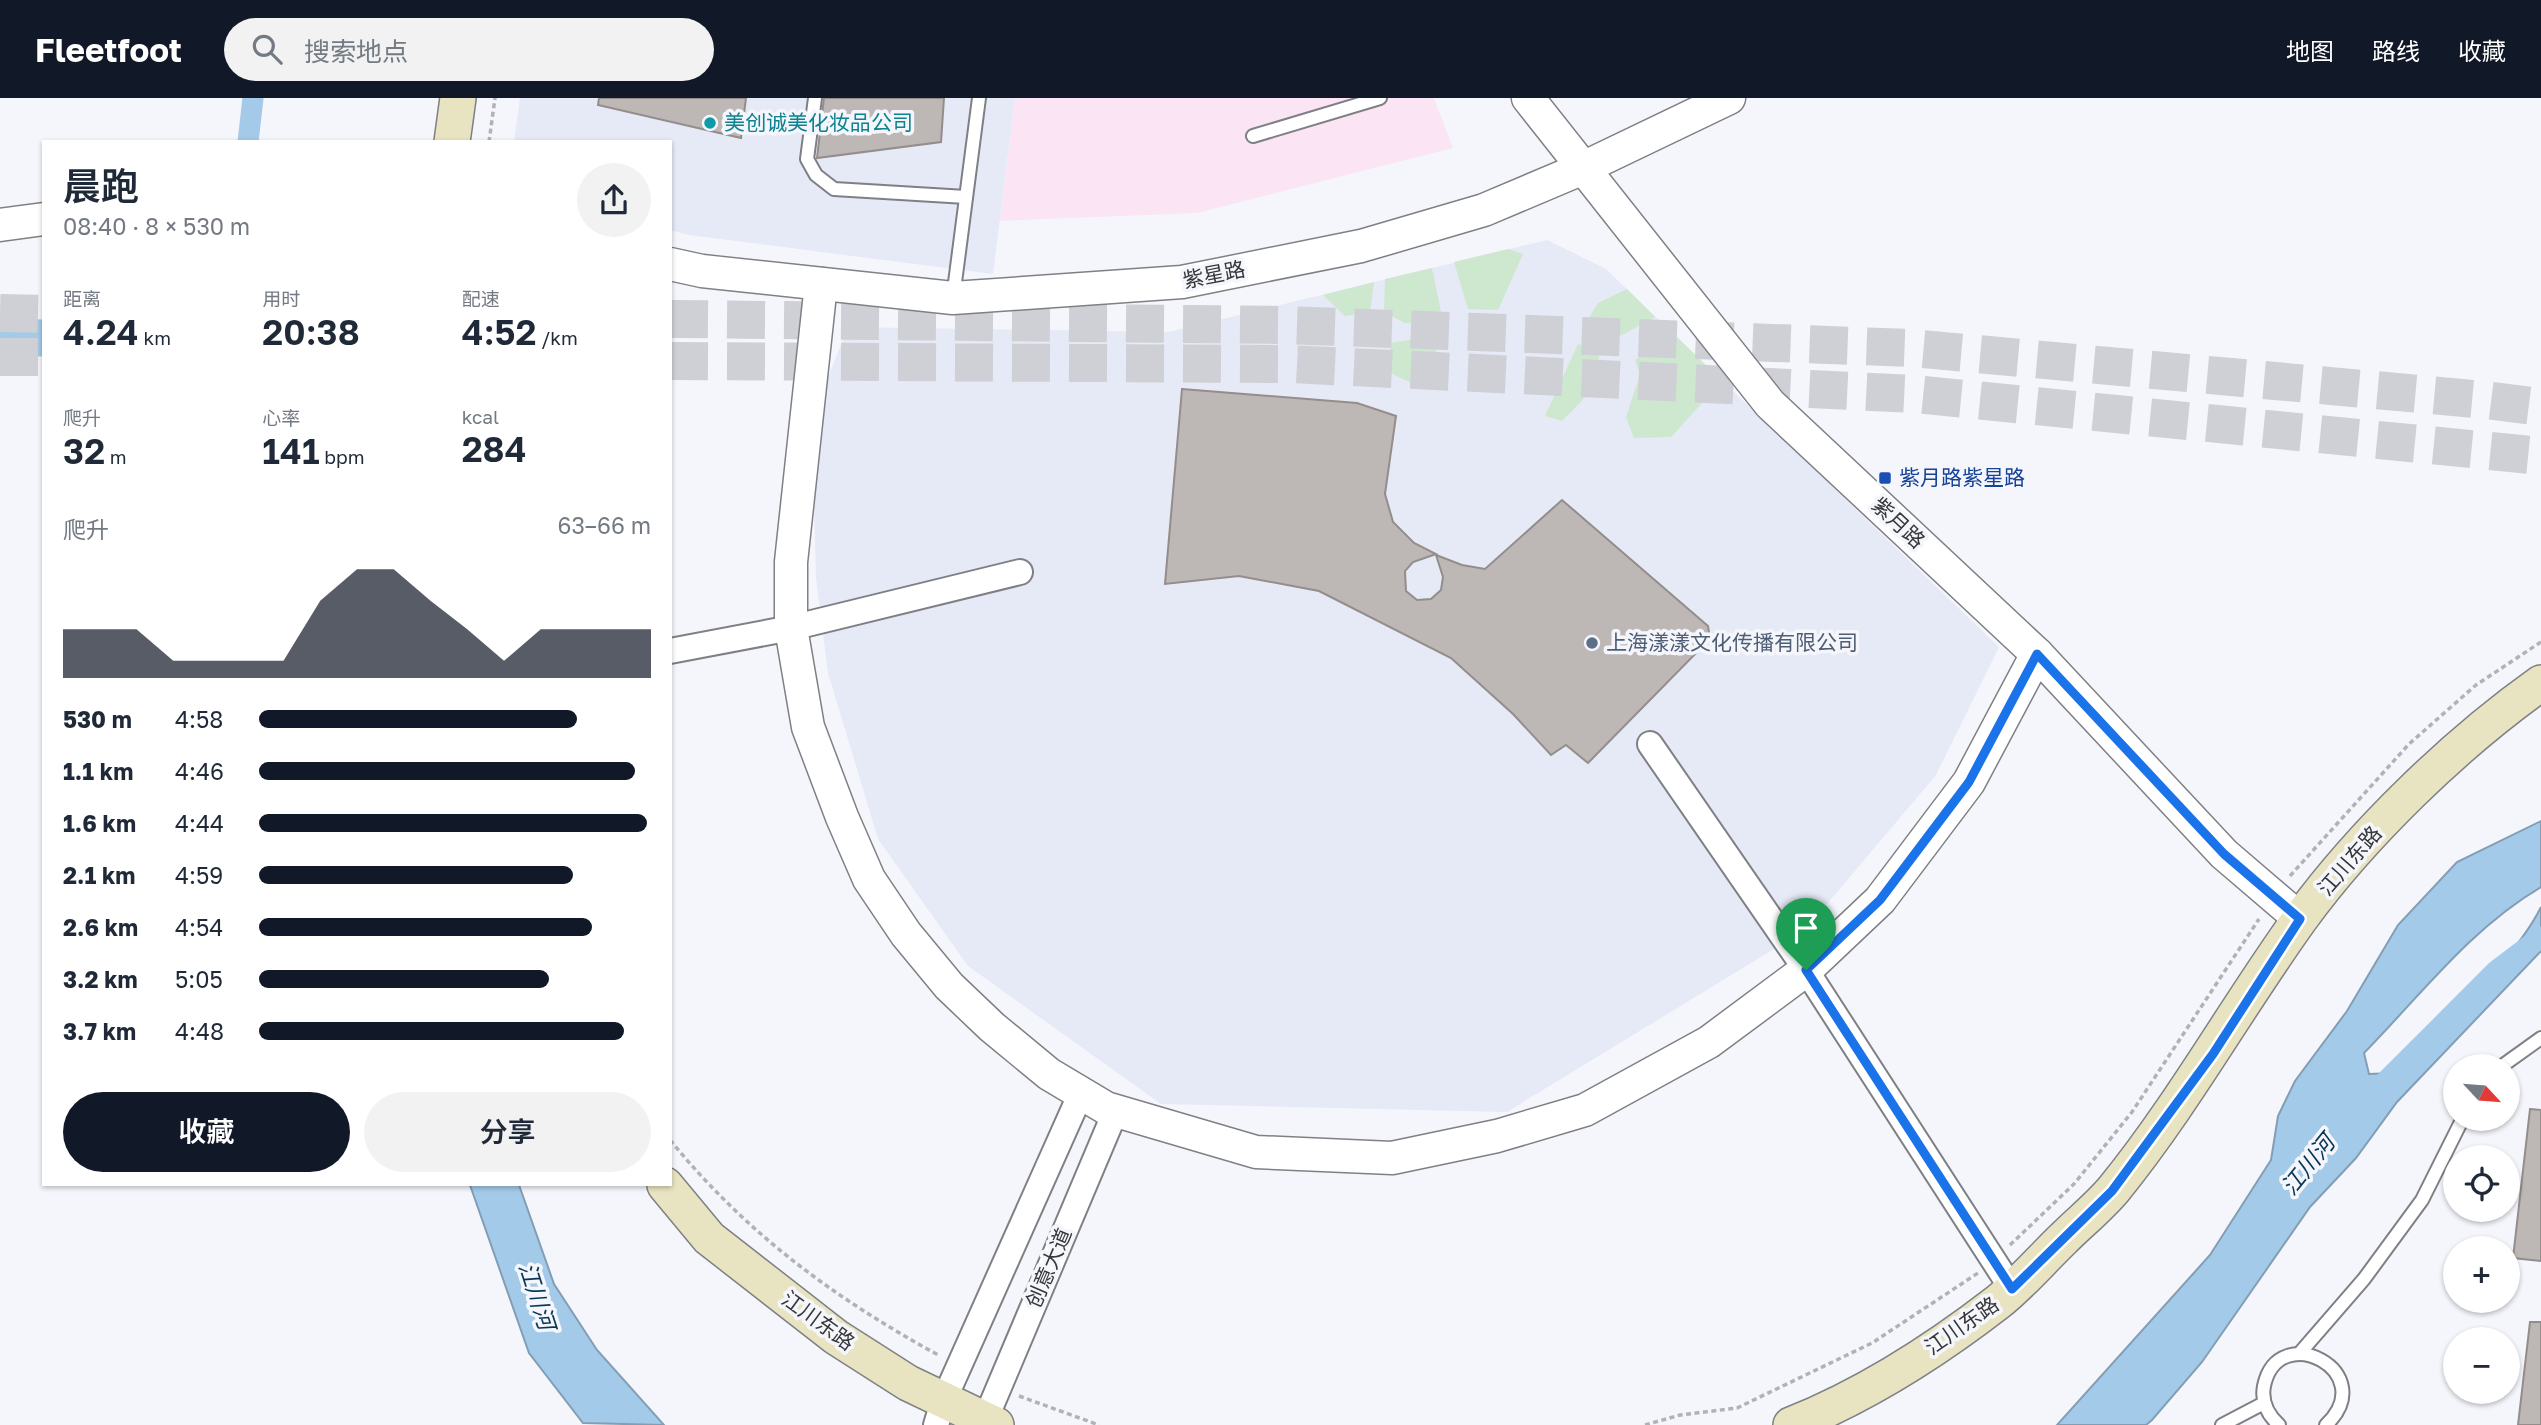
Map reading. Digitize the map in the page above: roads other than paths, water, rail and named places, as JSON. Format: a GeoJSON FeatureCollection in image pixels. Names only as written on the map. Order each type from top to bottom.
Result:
{"type":"FeatureCollection","features":[{"type":"Feature","properties":{"kind":"main road"},"geometry":{"type":"LineString","coordinates":[[452,140],[458,98]]}},
{"type":"Feature","properties":{"kind":"main road","name":"江川东路"},"geometry":{"type":"LineString","coordinates":[[1791,1425],[1830,1410],[1921,1355],[2003,1274],[2112,1191],[2213,1054],[2300,919],[2348,862],[2433,770],[2509,706],[2541,683]]}},
{"type":"Feature","properties":{"kind":"main road","name":"江川东路"},"geometry":{"type":"LineString","coordinates":[[666,1186],[709,1238],[939,1413],[988,1423]]}},
{"type":"Feature","properties":{"kind":"street","name":"紫月路"},"geometry":{"type":"LineString","coordinates":[[1528,98],[1581,169],[1617,207],[1770,404],[2037,654],[2224,854],[2300,919]]}},
{"type":"Feature","properties":{"kind":"street","name":"紫星路"},"geometry":{"type":"LineString","coordinates":[[672,264],[702,271],[953,298],[1182,282],[1361,246],[1484,210],[1581,169],[1729,98]]}},
{"type":"Feature","properties":{"kind":"street"},"geometry":{"type":"LineString","coordinates":[[0,225],[42,219]]}},
{"type":"Feature","properties":{"kind":"street"},"geometry":{"type":"LineString","coordinates":[[821,284],[791,562],[791,628],[808,727],[869,879],[906,934],[949,986],[1049,1074],[1116,1110],[1256,1152],[1392,1158],[1497,1136],[1585,1110],[1709,1042],[1806,970],[1880,900],[1969,782],[2037,654]]}},
{"type":"Feature","properties":{"kind":"street"},"geometry":{"type":"LineString","coordinates":[[672,651],[791,628],[1020,572]]}},
{"type":"Feature","properties":{"kind":"street"},"geometry":{"type":"LineString","coordinates":[[1650,744],[1806,970],[2003,1274]]}},
{"type":"Feature","properties":{"kind":"street"},"geometry":{"type":"LineString","coordinates":[[939,1413],[1081,1093]]}},
{"type":"Feature","properties":{"kind":"street","name":"创意大道"},"geometry":{"type":"LineString","coordinates":[[988,1423],[998,1388],[1116,1110]]}},
{"type":"Feature","properties":{"kind":"lane"},"geometry":{"type":"LineString","coordinates":[[815,98],[807,159],[816,175],[834,189],[966,197]]}},
{"type":"Feature","properties":{"kind":"lane"},"geometry":{"type":"LineString","coordinates":[[953,298],[979,98]]}},
{"type":"Feature","properties":{"kind":"lane"},"geometry":{"type":"LineString","coordinates":[[1253,136],[1380,98]]}},
{"type":"Feature","properties":{"kind":"lane"},"geometry":{"type":"LineString","coordinates":[[2519,1054],[2541,1038]]}},
{"type":"Feature","properties":{"kind":"lane"},"geometry":{"type":"LineString","coordinates":[[2279,1425],[2264,1403],[2263,1389],[2274,1365],[2299,1354],[2364,1279],[2422,1200],[2456,1131]]}},
{"type":"Feature","properties":{"kind":"lane"},"geometry":{"type":"LineString","coordinates":[[2299,1354],[2325,1360],[2341,1381],[2340,1406],[2326,1425]]}},
{"type":"Feature","properties":{"kind":"lane"},"geometry":{"type":"LineString","coordinates":[[2222,1425],[2264,1403]]}},
{"type":"Feature","properties":{"kind":"water"},"geometry":{"type":"Polygon","coordinates":[[[2541,821],[2541,887],[2492,922],[2469,943],[2364,1053],[2369,1074],[2393,1073],[2494,972],[2529,928],[2541,907],[2541,951],[2397,1102],[2356,1158],[2310,1207],[2202,1362],[2152,1420],[2146,1425],[2057,1425],[2210,1255],[2271,1160],[2278,1116],[2295,1081],[2347,1011],[2398,925],[2457,862],[2541,821]]]}},
{"type":"Feature","properties":{"kind":"water"},"geometry":{"type":"Polygon","coordinates":[[[470,1186],[519,1186],[554,1284],[597,1350],[664,1425],[583,1423],[529,1353],[470,1186]]]}},
{"type":"Feature","properties":{"kind":"waterway","name":"江川河"},"geometry":{"type":"LineString","coordinates":[[248,140],[253,98]]}},
{"type":"Feature","properties":{"kind":"waterway"},"geometry":{"type":"LineString","coordinates":[[0,337],[42,338]]}},
{"type":"Feature","properties":{"kind":"waterway","name":"江川河"},"geometry":{"type":"LineString","coordinates":[[2374,1093],[2496,971],[2541,937]]}},
{"type":"Feature","properties":{"kind":"tunnel"},"geometry":{"type":"LineString","coordinates":[[0,313],[42,314]]}},
{"type":"Feature","properties":{"kind":"tunnel"},"geometry":{"type":"LineString","coordinates":[[672,319],[1286,325],[1911,348],[2541,407]]}},
{"type":"Feature","properties":{"kind":"tunnel"},"geometry":{"type":"LineString","coordinates":[[0,357],[42,357]]}},
{"type":"Feature","properties":{"kind":"tunnel"},"geometry":{"type":"LineString","coordinates":[[672,361],[1289,364],[1914,394],[2541,456]]}},
{"type":"Feature","properties":{"kind":"place","name":"美创诚美化妆品公司"},"geometry":{"type":"Point","coordinates":[710,123]}},
{"type":"Feature","properties":{"kind":"place","name":"紫月路紫星路"},"geometry":{"type":"Point","coordinates":[1885,478]}},
{"type":"Feature","properties":{"kind":"place","name":"上海漾漾文化传播有限公司"},"geometry":{"type":"Point","coordinates":[1592,643]}}]}
